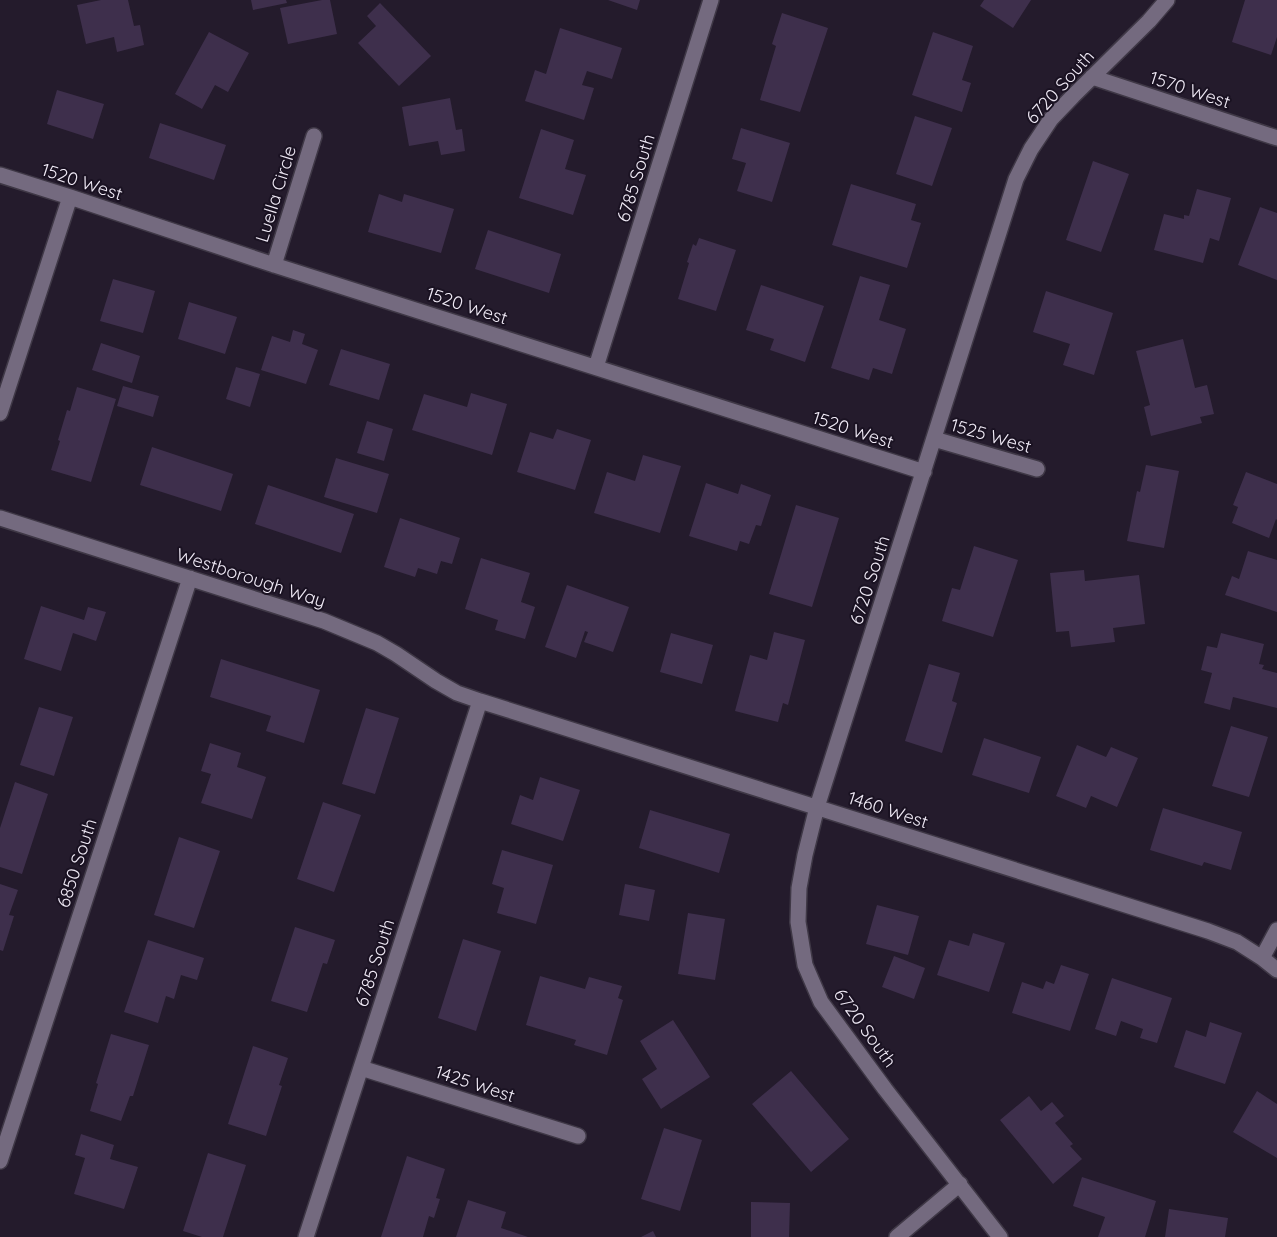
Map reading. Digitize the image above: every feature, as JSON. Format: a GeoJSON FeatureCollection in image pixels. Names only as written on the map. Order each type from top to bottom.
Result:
{"type":"FeatureCollection","features":[{"type":"Feature","properties":{"kind":"street","name":"6785 South"},"geometry":{"type":"LineString","coordinates":[[596,367],[711,0]]}},
{"type":"Feature","properties":{"kind":"street","name":"6720 South"},"geometry":{"type":"LineString","coordinates":[[1000,1237],[885,1089],[821,1002],[804,965],[798,922],[799,888],[817,807],[1016,179],[1031,149],[1051,120],[1150,21],[1167,0]]}},
{"type":"Feature","properties":{"kind":"street","name":"1570 West"},"geometry":{"type":"LineString","coordinates":[[1092,77],[1277,138]]}},
{"type":"Feature","properties":{"kind":"street","name":"Luella Circle"},"geometry":{"type":"LineString","coordinates":[[274,264],[314,136]]}},
{"type":"Feature","properties":{"kind":"street","name":"1520 West"},"geometry":{"type":"LineString","coordinates":[[0,175],[924,472]]}},
{"type":"Feature","properties":{"kind":"street"},"geometry":{"type":"LineString","coordinates":[[0,413],[70,197]]}},
{"type":"Feature","properties":{"kind":"street","name":"1525 West"},"geometry":{"type":"LineString","coordinates":[[934,439],[1037,469]]}},
{"type":"Feature","properties":{"kind":"street","name":"Westborough Way"},"geometry":{"type":"LineString","coordinates":[[0,518],[324,621],[396,654],[436,681],[480,701]]}},
{"type":"Feature","properties":{"kind":"street","name":"6850 South"},"geometry":{"type":"LineString","coordinates":[[0,1161],[190,578]]}},
{"type":"Feature","properties":{"kind":"street","name":"6785 South"},"geometry":{"type":"LineString","coordinates":[[306,1237],[480,701]]}},
{"type":"Feature","properties":{"kind":"street","name":"1460 West"},"geometry":{"type":"LineString","coordinates":[[480,701],[1208,931],[1237,942],[1277,970]]}},
{"type":"Feature","properties":{"kind":"street"},"geometry":{"type":"LineString","coordinates":[[1262,958],[1277,930]]}},
{"type":"Feature","properties":{"kind":"street","name":"1425 West"},"geometry":{"type":"LineString","coordinates":[[361,1068],[578,1136]]}},
{"type":"Feature","properties":{"kind":"street"},"geometry":{"type":"LineString","coordinates":[[897,1237],[960,1184]]}},
{"type":"Feature","properties":{"kind":"building"},"geometry":{"type":"Polygon","coordinates":[[[101,0],[128,0],[134,26],[140,25],[144,45],[117,52],[114,37],[86,44],[77,5],[101,0]]]}},
{"type":"Feature","properties":{"kind":"building"},"geometry":{"type":"Polygon","coordinates":[[[251,0],[286,0],[287,3],[253,10],[251,0]]]}},
{"type":"Feature","properties":{"kind":"building"},"geometry":{"type":"Polygon","coordinates":[[[330,0],[337,34],[288,44],[280,8],[330,0]]]}},
{"type":"Feature","properties":{"kind":"building"},"geometry":{"type":"Polygon","coordinates":[[[608,0],[640,0],[637,10],[608,0]]]}},
{"type":"Feature","properties":{"kind":"building"},"geometry":{"type":"Polygon","coordinates":[[[984,0],[1031,0],[1013,28],[980,6],[984,0]]]}},
{"type":"Feature","properties":{"kind":"building"},"geometry":{"type":"Polygon","coordinates":[[[1245,0],[1277,0],[1277,37],[1271,55],[1232,42],[1245,0]]]}},
{"type":"Feature","properties":{"kind":"building"},"geometry":{"type":"Polygon","coordinates":[[[380,3],[431,56],[399,86],[358,43],[376,26],[367,16],[380,3]]]}},
{"type":"Feature","properties":{"kind":"building"},"geometry":{"type":"Polygon","coordinates":[[[782,13],[828,28],[800,112],[760,100],[776,46],[772,44],[782,13]]]}},
{"type":"Feature","properties":{"kind":"building"},"geometry":{"type":"Polygon","coordinates":[[[560,28],[622,48],[612,79],[587,71],[582,85],[594,88],[584,120],[525,101],[535,70],[546,74],[560,28]]]}},
{"type":"Feature","properties":{"kind":"building"},"geometry":{"type":"Polygon","coordinates":[[[209,32],[249,53],[228,92],[215,85],[202,109],[175,94],[209,32]]]}},
{"type":"Feature","properties":{"kind":"building"},"geometry":{"type":"Polygon","coordinates":[[[933,32],[973,46],[962,80],[971,83],[962,112],[912,95],[933,32]]]}},
{"type":"Feature","properties":{"kind":"building"},"geometry":{"type":"Polygon","coordinates":[[[57,90],[104,104],[93,139],[47,124],[57,90]]]}},
{"type":"Feature","properties":{"kind":"building"},"geometry":{"type":"Polygon","coordinates":[[[450,98],[456,130],[462,129],[465,151],[441,155],[438,141],[409,146],[402,107],[450,98]]]}},
{"type":"Feature","properties":{"kind":"building"},"geometry":{"type":"Polygon","coordinates":[[[915,116],[952,128],[932,186],[896,174],[915,116]]]}},
{"type":"Feature","properties":{"kind":"building"},"geometry":{"type":"Polygon","coordinates":[[[160,123],[226,145],[214,180],[149,158],[160,123]]]}},
{"type":"Feature","properties":{"kind":"building"},"geometry":{"type":"Polygon","coordinates":[[[741,128],[790,143],[772,202],[737,191],[746,163],[732,159],[741,128]]]}},
{"type":"Feature","properties":{"kind":"building"},"geometry":{"type":"Polygon","coordinates":[[[541,129],[574,140],[565,169],[586,175],[573,215],[519,198],[541,129]]]}},
{"type":"Feature","properties":{"kind":"building"},"geometry":{"type":"Polygon","coordinates":[[[1093,161],[1129,174],[1101,252],[1066,240],[1093,161]]]}},
{"type":"Feature","properties":{"kind":"building"},"geometry":{"type":"Polygon","coordinates":[[[851,184],[916,204],[911,220],[921,223],[907,268],[832,245],[851,184]]]}},
{"type":"Feature","properties":{"kind":"building"},"geometry":{"type":"Polygon","coordinates":[[[1197,189],[1231,198],[1219,241],[1210,238],[1203,263],[1154,250],[1164,214],[1184,219],[1184,215],[1189,216],[1197,189]]]}},
{"type":"Feature","properties":{"kind":"building"},"geometry":{"type":"Polygon","coordinates":[[[379,194],[402,202],[404,194],[454,209],[441,253],[368,232],[379,194]]]}},
{"type":"Feature","properties":{"kind":"building"},"geometry":{"type":"Polygon","coordinates":[[[1260,207],[1277,213],[1277,280],[1238,265],[1260,207]]]}},
{"type":"Feature","properties":{"kind":"building"},"geometry":{"type":"Polygon","coordinates":[[[488,230],[561,254],[549,293],[475,269],[488,230]]]}},
{"type":"Feature","properties":{"kind":"building"},"geometry":{"type":"Polygon","coordinates":[[[699,238],[736,250],[716,311],[678,299],[693,244],[696,246],[699,238]]]}},
{"type":"Feature","properties":{"kind":"building"},"geometry":{"type":"Polygon","coordinates":[[[860,276],[890,285],[879,320],[906,329],[892,374],[873,368],[869,380],[831,368],[860,276]]]}},
{"type":"Feature","properties":{"kind":"building"},"geometry":{"type":"Polygon","coordinates":[[[113,279],[155,291],[143,333],[100,321],[113,279]]]}},
{"type":"Feature","properties":{"kind":"building"},"geometry":{"type":"Polygon","coordinates":[[[761,285],[824,306],[805,362],[770,350],[774,339],[746,330],[761,285]]]}},
{"type":"Feature","properties":{"kind":"building"},"geometry":{"type":"Polygon","coordinates":[[[1046,291],[1113,313],[1094,375],[1063,365],[1070,344],[1033,332],[1046,291]]]}},
{"type":"Feature","properties":{"kind":"building"},"geometry":{"type":"Polygon","coordinates":[[[189,302],[237,317],[225,354],[178,339],[189,302]]]}},
{"type":"Feature","properties":{"kind":"building"},"geometry":{"type":"Polygon","coordinates":[[[293,330],[305,334],[302,344],[318,350],[306,384],[261,370],[272,336],[290,342],[293,330]]]}},
{"type":"Feature","properties":{"kind":"building"},"geometry":{"type":"Polygon","coordinates":[[[1183,339],[1195,388],[1207,385],[1214,414],[1200,417],[1202,423],[1151,436],[1144,407],[1150,405],[1136,351],[1183,339]]]}},
{"type":"Feature","properties":{"kind":"building"},"geometry":{"type":"Polygon","coordinates":[[[101,343],[140,356],[132,383],[92,370],[101,343]]]}},
{"type":"Feature","properties":{"kind":"building"},"geometry":{"type":"Polygon","coordinates":[[[341,349],[390,364],[379,400],[329,385],[341,349]]]}},
{"type":"Feature","properties":{"kind":"building"},"geometry":{"type":"Polygon","coordinates":[[[236,367],[260,374],[250,407],[226,399],[236,367]]]}},
{"type":"Feature","properties":{"kind":"building"},"geometry":{"type":"Polygon","coordinates":[[[123,386],[159,396],[153,417],[117,406],[123,386]]]}},
{"type":"Feature","properties":{"kind":"building"},"geometry":{"type":"Polygon","coordinates":[[[77,387],[116,399],[91,482],[51,470],[67,410],[70,411],[77,387]]]}},
{"type":"Feature","properties":{"kind":"building"},"geometry":{"type":"Polygon","coordinates":[[[471,393],[507,404],[492,455],[412,430],[424,394],[467,407],[471,393]]]}},
{"type":"Feature","properties":{"kind":"building"},"geometry":{"type":"Polygon","coordinates":[[[367,421],[393,429],[384,461],[357,453],[367,421]]]}},
{"type":"Feature","properties":{"kind":"building"},"geometry":{"type":"Polygon","coordinates":[[[557,429],[591,440],[575,490],[517,472],[530,432],[553,439],[557,429]]]}},
{"type":"Feature","properties":{"kind":"building"},"geometry":{"type":"Polygon","coordinates":[[[152,447],[233,474],[221,511],[140,485],[152,447]]]}},
{"type":"Feature","properties":{"kind":"building"},"geometry":{"type":"Polygon","coordinates":[[[643,455],[681,466],[660,533],[594,513],[607,472],[635,481],[643,455]]]}},
{"type":"Feature","properties":{"kind":"building"},"geometry":{"type":"Polygon","coordinates":[[[336,458],[389,474],[377,513],[324,497],[336,458]]]}},
{"type":"Feature","properties":{"kind":"building"},"geometry":{"type":"Polygon","coordinates":[[[1146,465],[1179,471],[1164,548],[1127,541],[1137,491],[1140,492],[1146,465]]]}},
{"type":"Feature","properties":{"kind":"building"},"geometry":{"type":"Polygon","coordinates":[[[1246,472],[1277,484],[1277,520],[1269,538],[1232,523],[1238,507],[1233,505],[1246,472]]]}},
{"type":"Feature","properties":{"kind":"building"},"geometry":{"type":"Polygon","coordinates":[[[706,483],[738,494],[741,484],[771,495],[761,526],[756,525],[749,544],[740,541],[737,551],[689,536],[706,483]]]}},
{"type":"Feature","properties":{"kind":"building"},"geometry":{"type":"Polygon","coordinates":[[[268,485],[354,514],[341,553],[255,524],[268,485]]]}},
{"type":"Feature","properties":{"kind":"building"},"geometry":{"type":"Polygon","coordinates":[[[796,505],[839,518],[812,607],[769,594],[796,505]]]}},
{"type":"Feature","properties":{"kind":"building"},"geometry":{"type":"Polygon","coordinates":[[[400,518],[460,538],[452,564],[441,561],[437,574],[418,568],[415,577],[384,567],[400,518]]]}},
{"type":"Feature","properties":{"kind":"building"},"geometry":{"type":"Polygon","coordinates":[[[974,546],[1018,560],[993,637],[942,621],[952,588],[960,590],[974,546]]]}},
{"type":"Feature","properties":{"kind":"building"},"geometry":{"type":"Polygon","coordinates":[[[1248,551],[1277,560],[1277,612],[1225,595],[1232,576],[1239,579],[1248,551]]]}},
{"type":"Feature","properties":{"kind":"building"},"geometry":{"type":"Polygon","coordinates":[[[481,558],[530,573],[521,602],[535,607],[525,639],[495,630],[498,620],[465,609],[481,558]]]}},
{"type":"Feature","properties":{"kind":"building"},"geometry":{"type":"Polygon","coordinates":[[[1084,570],[1085,581],[1139,575],[1145,624],[1113,628],[1115,642],[1071,647],[1069,631],[1056,632],[1050,573],[1084,570]]]}},
{"type":"Feature","properties":{"kind":"building"},"geometry":{"type":"Polygon","coordinates":[[[567,585],[629,607],[613,652],[584,642],[588,632],[585,631],[576,658],[545,647],[567,585]]]}},
{"type":"Feature","properties":{"kind":"building"},"geometry":{"type":"Polygon","coordinates":[[[41,606],[84,620],[88,607],[106,612],[96,641],[73,633],[61,671],[24,659],[41,606]]]}},
{"type":"Feature","properties":{"kind":"building"},"geometry":{"type":"Polygon","coordinates":[[[774,632],[805,640],[788,705],[783,703],[778,722],[735,711],[750,655],[767,660],[774,632]]]}},
{"type":"Feature","properties":{"kind":"building"},"geometry":{"type":"Polygon","coordinates":[[[671,633],[713,645],[702,684],[660,672],[671,633]]]}},
{"type":"Feature","properties":{"kind":"building"},"geometry":{"type":"Polygon","coordinates":[[[1221,633],[1264,644],[1259,664],[1264,665],[1262,669],[1277,673],[1277,708],[1233,697],[1230,710],[1204,703],[1212,673],[1201,670],[1207,646],[1217,648],[1221,633]]]}},
{"type":"Feature","properties":{"kind":"building"},"geometry":{"type":"Polygon","coordinates":[[[221,659],[320,690],[304,743],[266,731],[271,716],[210,697],[221,659]]]}},
{"type":"Feature","properties":{"kind":"building"},"geometry":{"type":"Polygon","coordinates":[[[929,664],[960,673],[952,701],[957,703],[942,753],[905,741],[929,664]]]}},
{"type":"Feature","properties":{"kind":"building"},"geometry":{"type":"Polygon","coordinates":[[[39,707],[73,717],[54,776],[20,765],[39,707]]]}},
{"type":"Feature","properties":{"kind":"building"},"geometry":{"type":"Polygon","coordinates":[[[366,708],[399,718],[375,794],[342,784],[366,708]]]}},
{"type":"Feature","properties":{"kind":"building"},"geometry":{"type":"Polygon","coordinates":[[[1231,726],[1268,737],[1249,797],[1212,786],[1231,726]]]}},
{"type":"Feature","properties":{"kind":"building"},"geometry":{"type":"Polygon","coordinates":[[[984,738],[1041,757],[1029,793],[972,775],[984,738]]]}},
{"type":"Feature","properties":{"kind":"building"},"geometry":{"type":"Polygon","coordinates":[[[210,743],[241,753],[237,767],[266,777],[252,819],[201,803],[211,774],[201,771],[210,743]]]}},
{"type":"Feature","properties":{"kind":"building"},"geometry":{"type":"Polygon","coordinates":[[[1077,745],[1106,757],[1111,747],[1138,758],[1117,807],[1091,796],[1086,808],[1056,796],[1077,745]]]}},
{"type":"Feature","properties":{"kind":"building"},"geometry":{"type":"Polygon","coordinates":[[[540,777],[580,790],[563,841],[511,824],[520,795],[533,800],[540,777]]]}},
{"type":"Feature","properties":{"kind":"building"},"geometry":{"type":"Polygon","coordinates":[[[15,782],[48,794],[22,874],[0,867],[0,828],[15,782]]]}},
{"type":"Feature","properties":{"kind":"building"},"geometry":{"type":"Polygon","coordinates":[[[323,802],[361,815],[334,892],[297,879],[323,802]]]}},
{"type":"Feature","properties":{"kind":"building"},"geometry":{"type":"Polygon","coordinates":[[[1163,808],[1242,832],[1231,870],[1204,862],[1202,866],[1150,850],[1163,808]]]}},
{"type":"Feature","properties":{"kind":"building"},"geometry":{"type":"Polygon","coordinates":[[[650,810],[730,834],[719,873],[639,848],[650,810]]]}},
{"type":"Feature","properties":{"kind":"building"},"geometry":{"type":"Polygon","coordinates":[[[179,837],[220,851],[194,928],[154,915],[179,837]]]}},
{"type":"Feature","properties":{"kind":"building"},"geometry":{"type":"Polygon","coordinates":[[[502,850],[553,865],[536,924],[497,913],[504,888],[492,884],[502,850]]]}},
{"type":"Feature","properties":{"kind":"building"},"geometry":{"type":"Polygon","coordinates":[[[0,884],[18,890],[9,915],[14,916],[3,951],[0,950],[0,884]]]}},
{"type":"Feature","properties":{"kind":"building"},"geometry":{"type":"Polygon","coordinates":[[[625,884],[655,890],[649,921],[619,915],[625,884]]]}},
{"type":"Feature","properties":{"kind":"building"},"geometry":{"type":"Polygon","coordinates":[[[877,905],[919,916],[908,955],[866,944],[877,905]]]}},
{"type":"Feature","properties":{"kind":"building"},"geometry":{"type":"Polygon","coordinates":[[[688,913],[725,919],[715,980],[678,974],[688,913]]]}},
{"type":"Feature","properties":{"kind":"building"},"geometry":{"type":"Polygon","coordinates":[[[295,927],[335,940],[327,964],[323,963],[307,1012],[271,1001],[295,927]]]}},
{"type":"Feature","properties":{"kind":"building"},"geometry":{"type":"Polygon","coordinates":[[[973,933],[1005,943],[989,992],[937,975],[949,940],[969,946],[973,933]]]}},
{"type":"Feature","properties":{"kind":"building"},"geometry":{"type":"Polygon","coordinates":[[[463,939],[501,951],[476,1031],[438,1018],[463,939]]]}},
{"type":"Feature","properties":{"kind":"building"},"geometry":{"type":"Polygon","coordinates":[[[148,940],[204,958],[197,980],[181,975],[174,999],[166,996],[158,1023],[124,1012],[148,940]]]}},
{"type":"Feature","properties":{"kind":"building"},"geometry":{"type":"Polygon","coordinates":[[[894,956],[925,968],[914,999],[882,987],[894,956]]]}},
{"type":"Feature","properties":{"kind":"building"},"geometry":{"type":"Polygon","coordinates":[[[1061,965],[1089,974],[1070,1031],[1012,1013],[1022,982],[1043,989],[1046,981],[1054,984],[1061,965]]]}},
{"type":"Feature","properties":{"kind":"building"},"geometry":{"type":"Polygon","coordinates":[[[540,976],[585,989],[589,977],[622,986],[618,998],[623,1000],[607,1055],[574,1045],[576,1040],[526,1025],[540,976]]]}},
{"type":"Feature","properties":{"kind":"building"},"geometry":{"type":"Polygon","coordinates":[[[1112,978],[1172,998],[1157,1043],[1140,1038],[1143,1029],[1121,1021],[1116,1036],[1095,1029],[1112,978]]]}},
{"type":"Feature","properties":{"kind":"building"},"geometry":{"type":"Polygon","coordinates":[[[673,1020],[710,1077],[661,1109],[642,1079],[657,1069],[640,1041],[673,1020]]]}},
{"type":"Feature","properties":{"kind":"building"},"geometry":{"type":"Polygon","coordinates":[[[1210,1022],[1242,1033],[1225,1084],[1174,1067],[1186,1030],[1206,1037],[1210,1022]]]}},
{"type":"Feature","properties":{"kind":"building"},"geometry":{"type":"Polygon","coordinates":[[[111,1034],[149,1045],[133,1096],[130,1096],[121,1121],[90,1111],[98,1084],[96,1083],[111,1034]]]}},
{"type":"Feature","properties":{"kind":"building"},"geometry":{"type":"Polygon","coordinates":[[[253,1046],[288,1058],[279,1085],[282,1086],[266,1136],[228,1124],[253,1046]]]}},
{"type":"Feature","properties":{"kind":"building"},"geometry":{"type":"Polygon","coordinates":[[[791,1071],[849,1139],[811,1172],[752,1104],[791,1071]]]}},
{"type":"Feature","properties":{"kind":"building"},"geometry":{"type":"Polygon","coordinates":[[[1257,1091],[1277,1104],[1277,1158],[1233,1132],[1257,1091]]]}},
{"type":"Feature","properties":{"kind":"building"},"geometry":{"type":"Polygon","coordinates":[[[1029,1096],[1041,1111],[1052,1102],[1064,1116],[1055,1123],[1073,1144],[1070,1146],[1082,1159],[1053,1184],[1000,1120],[1029,1096]]]}},
{"type":"Feature","properties":{"kind":"building"},"geometry":{"type":"Polygon","coordinates":[[[664,1128],[702,1140],[680,1211],[641,1199],[664,1128]]]}},
{"type":"Feature","properties":{"kind":"building"},"geometry":{"type":"Polygon","coordinates":[[[81,1134],[114,1145],[110,1159],[138,1167],[124,1209],[74,1194],[85,1158],[75,1155],[81,1134]]]}},
{"type":"Feature","properties":{"kind":"building"},"geometry":{"type":"Polygon","coordinates":[[[208,1153],[246,1165],[223,1237],[202,1237],[183,1231],[208,1153]]]}},
{"type":"Feature","properties":{"kind":"building"},"geometry":{"type":"Polygon","coordinates":[[[407,1156],[445,1169],[436,1198],[440,1199],[434,1218],[429,1216],[423,1237],[381,1237],[407,1156]]]}},
{"type":"Feature","properties":{"kind":"building"},"geometry":{"type":"Polygon","coordinates":[[[1082,1177],[1156,1201],[1145,1237],[1098,1237],[1105,1217],[1073,1206],[1082,1177]]]}},
{"type":"Feature","properties":{"kind":"building"},"geometry":{"type":"Polygon","coordinates":[[[468,1200],[506,1212],[501,1228],[528,1237],[456,1237],[468,1200]]]}},
{"type":"Feature","properties":{"kind":"building"},"geometry":{"type":"Polygon","coordinates":[[[751,1202],[790,1203],[789,1237],[751,1237],[751,1202]]]}},
{"type":"Feature","properties":{"kind":"building"},"geometry":{"type":"Polygon","coordinates":[[[1169,1209],[1228,1218],[1225,1237],[1165,1237],[1169,1209]]]}},
{"type":"Feature","properties":{"kind":"building"},"geometry":{"type":"Polygon","coordinates":[[[653,1231],[656,1237],[641,1237],[653,1231]]]}}]}
